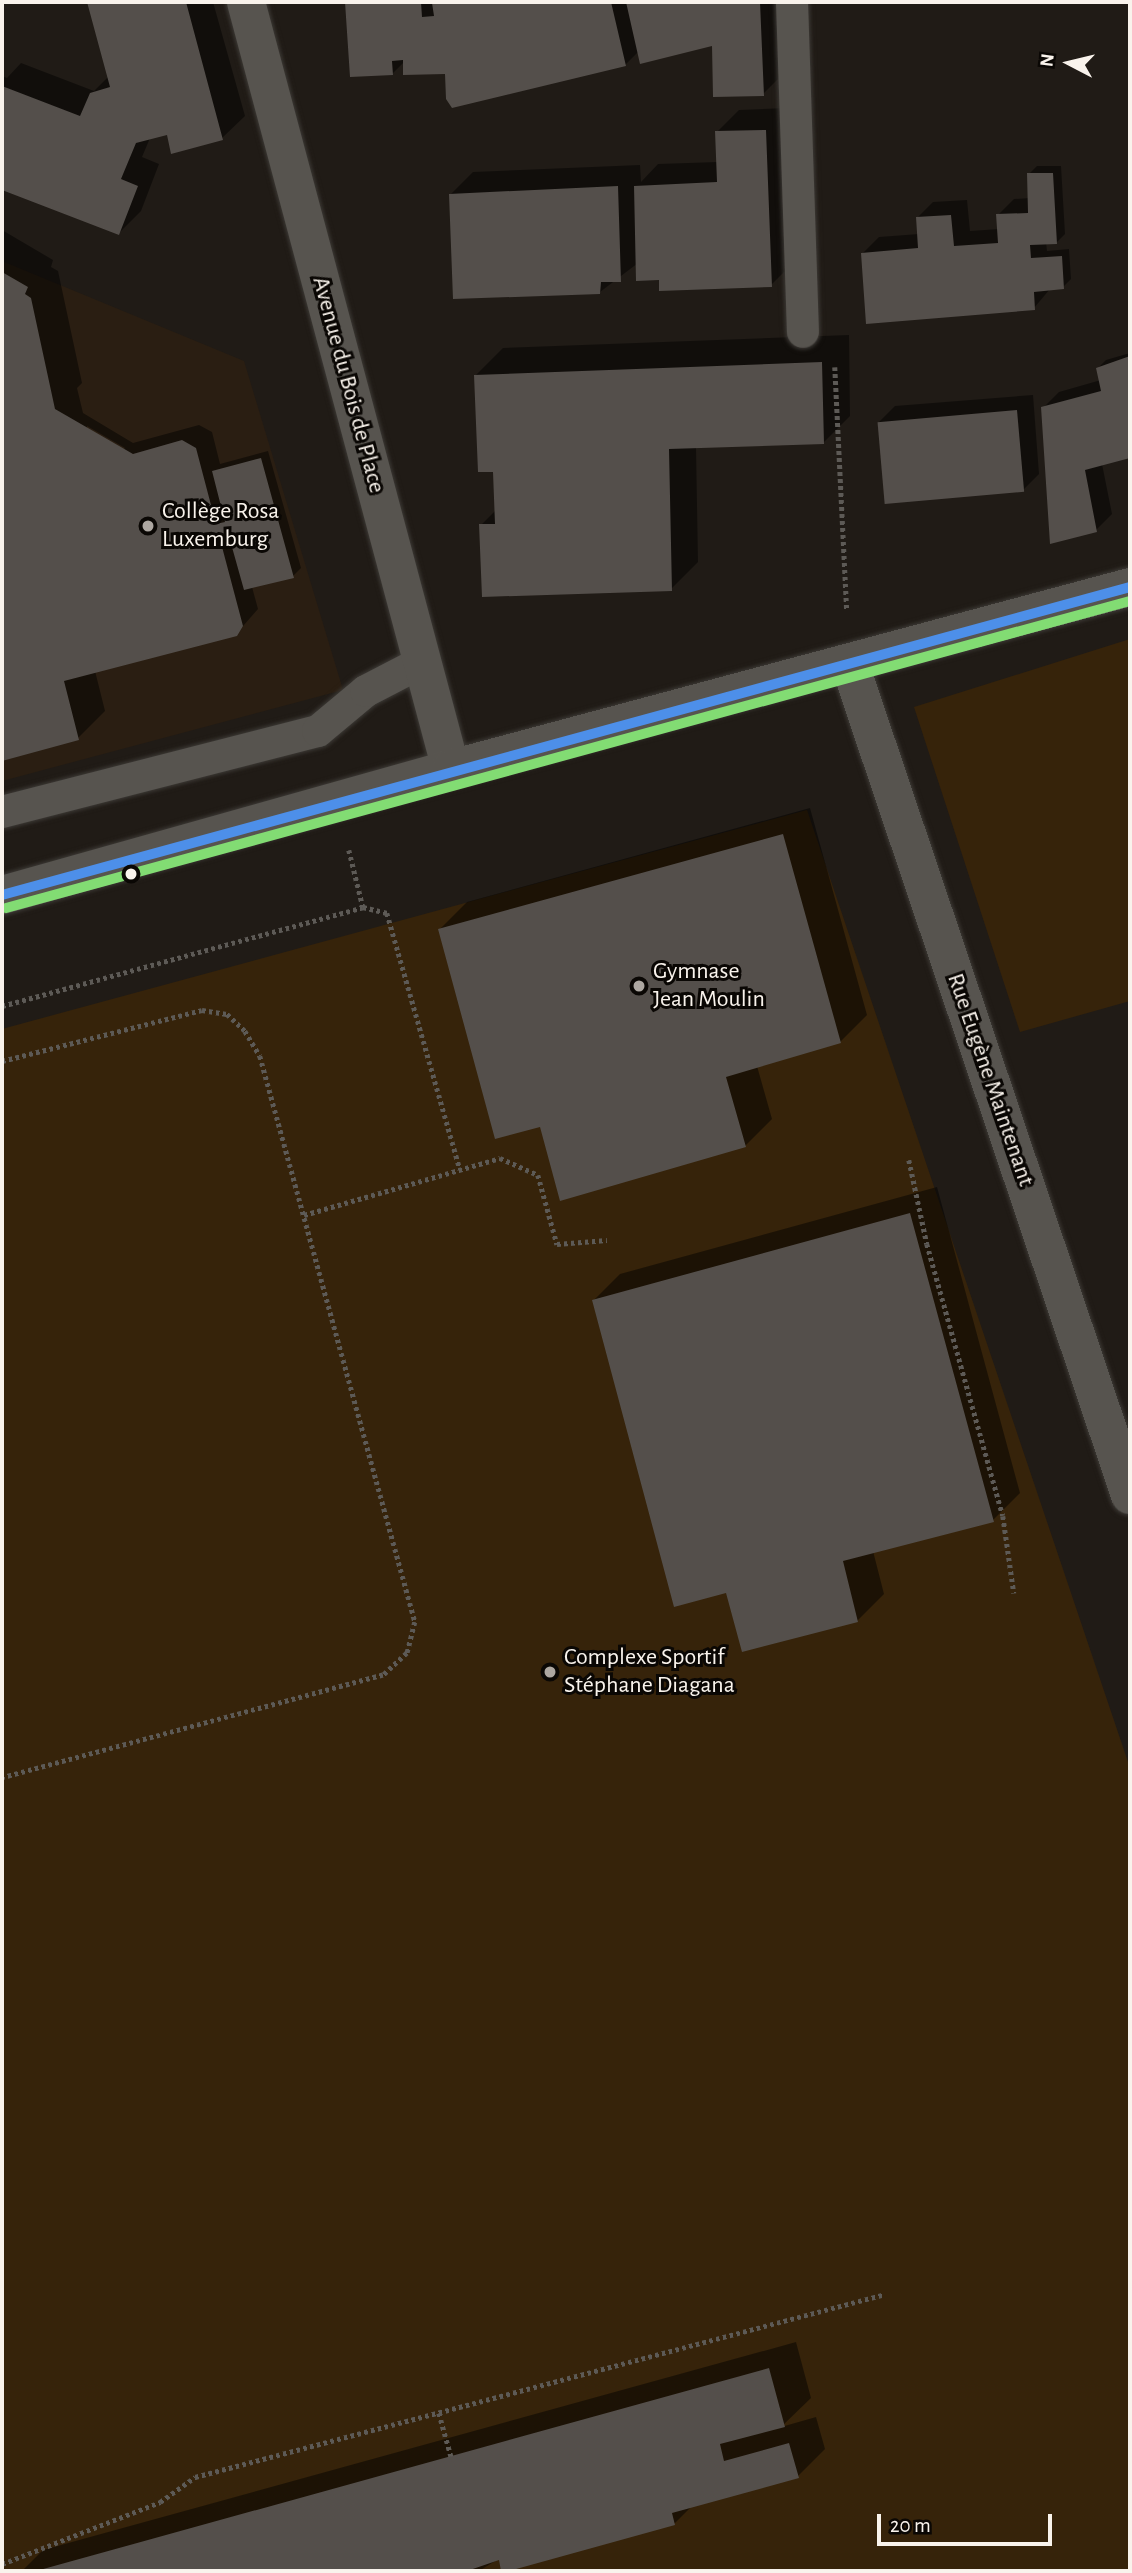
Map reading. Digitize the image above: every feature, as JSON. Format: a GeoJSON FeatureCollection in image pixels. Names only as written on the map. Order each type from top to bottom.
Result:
{"type":"FeatureCollection","features":[{"type":"Feature","properties":{"kind":"street","name":"Avenue du Bois de Place"},"geometry":{"type":"LineString","coordinates":[[246,2],[451,768]]}},
{"type":"Feature","properties":{"kind":"street"},"geometry":{"type":"LineString","coordinates":[[2,895],[451,768],[850,665],[1130,587]]}},
{"type":"Feature","properties":{"kind":"street","name":"Rue Eugène Maintenant"},"geometry":{"type":"LineString","coordinates":[[850,665],[1121,1439],[1130,1495]]}},
{"type":"Feature","properties":{"kind":"lane"},"geometry":{"type":"LineString","coordinates":[[792,2],[803,332]]}},
{"type":"Feature","properties":{"kind":"lane"},"geometry":{"type":"LineString","coordinates":[[2,812],[318,731],[366,691],[422,662]]}},
{"type":"Feature","properties":{"kind":"path"},"geometry":{"type":"LineString","coordinates":[[803,332],[834,334],[850,665]]}},
{"type":"Feature","properties":{"kind":"path"},"geometry":{"type":"LineString","coordinates":[[2,1006],[363,907],[387,914],[460,1170]]}},
{"type":"Feature","properties":{"kind":"path"},"geometry":{"type":"LineString","coordinates":[[2,1061],[167,1016],[202,1010],[227,1014],[245,1031],[260,1056],[408,1587],[415,1622],[407,1653],[383,1675],[2,1778]]}},
{"type":"Feature","properties":{"kind":"path"},"geometry":{"type":"LineString","coordinates":[[304,1215],[500,1158],[538,1175],[557,1244],[607,1240]]}},
{"type":"Feature","properties":{"kind":"path"},"geometry":{"type":"LineString","coordinates":[[909,1160],[927,1244],[1003,1516],[1014,1592]]}},
{"type":"Feature","properties":{"kind":"path"},"geometry":{"type":"LineString","coordinates":[[2,2564],[160,2502],[195,2477],[882,2295]]}},
{"type":"Feature","properties":{"kind":"path"},"geometry":{"type":"LineString","coordinates":[[439,2413],[451,2456]]}},
{"type":"Feature","properties":{"kind":"shaded area","name":"Collège Rosa Luxemburg"},"geometry":{"type":"Polygon","coordinates":[[[2,261],[244,361],[343,690],[2,781],[2,261]]]}},
{"type":"Feature","properties":{"kind":"shaded area"},"geometry":{"type":"Polygon","coordinates":[[[1130,639],[1130,1001],[1020,1032],[914,707],[1130,639]]]}},
{"type":"Feature","properties":{"kind":"shaded area","name":"Complexe Sportif Stéphane Diagana"},"geometry":{"type":"Polygon","coordinates":[[[807,810],[1130,1768],[1130,2571],[2,2571],[2,1029],[807,810]]]}},
{"type":"Feature","properties":{"kind":"building"},"geometry":{"type":"Polygon","coordinates":[[[87,2],[186,2],[223,140],[171,154],[167,135],[136,143],[121,179],[138,186],[119,235],[2,190],[2,86],[80,116],[90,93],[110,87],[87,2]]]}},
{"type":"Feature","properties":{"kind":"building"},"geometry":{"type":"Polygon","coordinates":[[[345,2],[421,2],[422,17],[434,16],[432,3],[437,2],[611,2],[626,66],[452,108],[446,99],[445,74],[403,75],[403,60],[392,61],[393,75],[350,77],[345,2]]]}},
{"type":"Feature","properties":{"kind":"building"},"geometry":{"type":"Polygon","coordinates":[[[626,2],[760,2],[764,96],[713,97],[712,46],[640,64],[626,2]]]}},
{"type":"Feature","properties":{"kind":"building"},"geometry":{"type":"Polygon","coordinates":[[[766,130],[772,287],[659,291],[659,280],[636,281],[634,186],[717,182],[715,131],[766,130]]]}},
{"type":"Feature","properties":{"kind":"building"},"geometry":{"type":"Polygon","coordinates":[[[1027,173],[1053,173],[1057,244],[1030,245],[1031,258],[1062,256],[1064,289],[1034,292],[1035,310],[866,324],[861,253],[918,248],[916,217],[951,215],[954,246],[998,243],[996,214],[1028,213],[1027,173]]]}},
{"type":"Feature","properties":{"kind":"building"},"geometry":{"type":"Polygon","coordinates":[[[618,186],[621,282],[601,282],[600,294],[453,299],[449,194],[618,186]]]}},
{"type":"Feature","properties":{"kind":"building"},"geometry":{"type":"Polygon","coordinates":[[[2,272],[28,287],[25,294],[31,298],[55,409],[133,454],[182,440],[196,448],[216,524],[225,522],[212,471],[261,458],[294,578],[244,590],[230,540],[221,543],[243,626],[237,636],[64,681],[79,740],[2,761],[2,272]]]}},
{"type":"Feature","properties":{"kind":"building"},"geometry":{"type":"Polygon","coordinates":[[[1130,356],[1130,458],[1085,470],[1097,532],[1050,544],[1041,407],[1101,391],[1096,368],[1130,356]]]}},
{"type":"Feature","properties":{"kind":"building"},"geometry":{"type":"Polygon","coordinates":[[[822,362],[824,444],[669,449],[672,591],[482,597],[479,524],[495,524],[493,472],[478,472],[474,375],[822,362]]]}},
{"type":"Feature","properties":{"kind":"building"},"geometry":{"type":"Polygon","coordinates":[[[1017,410],[1024,492],[885,504],[878,422],[1017,410]]]}},
{"type":"Feature","properties":{"kind":"building","name":"Gymnase Jean Moulin"},"geometry":{"type":"Polygon","coordinates":[[[783,834],[841,1043],[726,1077],[746,1147],[560,1201],[540,1127],[495,1139],[438,929],[783,834]]]}},
{"type":"Feature","properties":{"kind":"building"},"geometry":{"type":"Polygon","coordinates":[[[910,1213],[994,1522],[843,1561],[858,1622],[742,1652],[726,1593],[674,1607],[592,1300],[910,1213]]]}},
{"type":"Feature","properties":{"kind":"building"},"geometry":{"type":"Polygon","coordinates":[[[769,2368],[785,2427],[720,2444],[724,2461],[789,2443],[799,2478],[672,2513],[675,2525],[509,2571],[501,2571],[499,2560],[467,2571],[36,2571],[769,2368]]]}},
{"type":"Feature","properties":{"kind":"transit line"},"geometry":{"type":"LineString","coordinates":[[2,895],[1130,587]]}},
{"type":"Feature","properties":{"kind":"transit line"},"geometry":{"type":"LineString","coordinates":[[6,908],[1130,601]]}},
{"type":"Feature","properties":{"kind":"place","name":"Collège Rosa Luxemburg"},"geometry":{"type":"Point","coordinates":[148,526]}},
{"type":"Feature","properties":{"kind":"place","name":"Gymnase Jean Moulin"},"geometry":{"type":"Point","coordinates":[639,986]}},
{"type":"Feature","properties":{"kind":"place","name":"Complexe Sportif Stéphane Diagana"},"geometry":{"type":"Point","coordinates":[550,1672]}}]}
